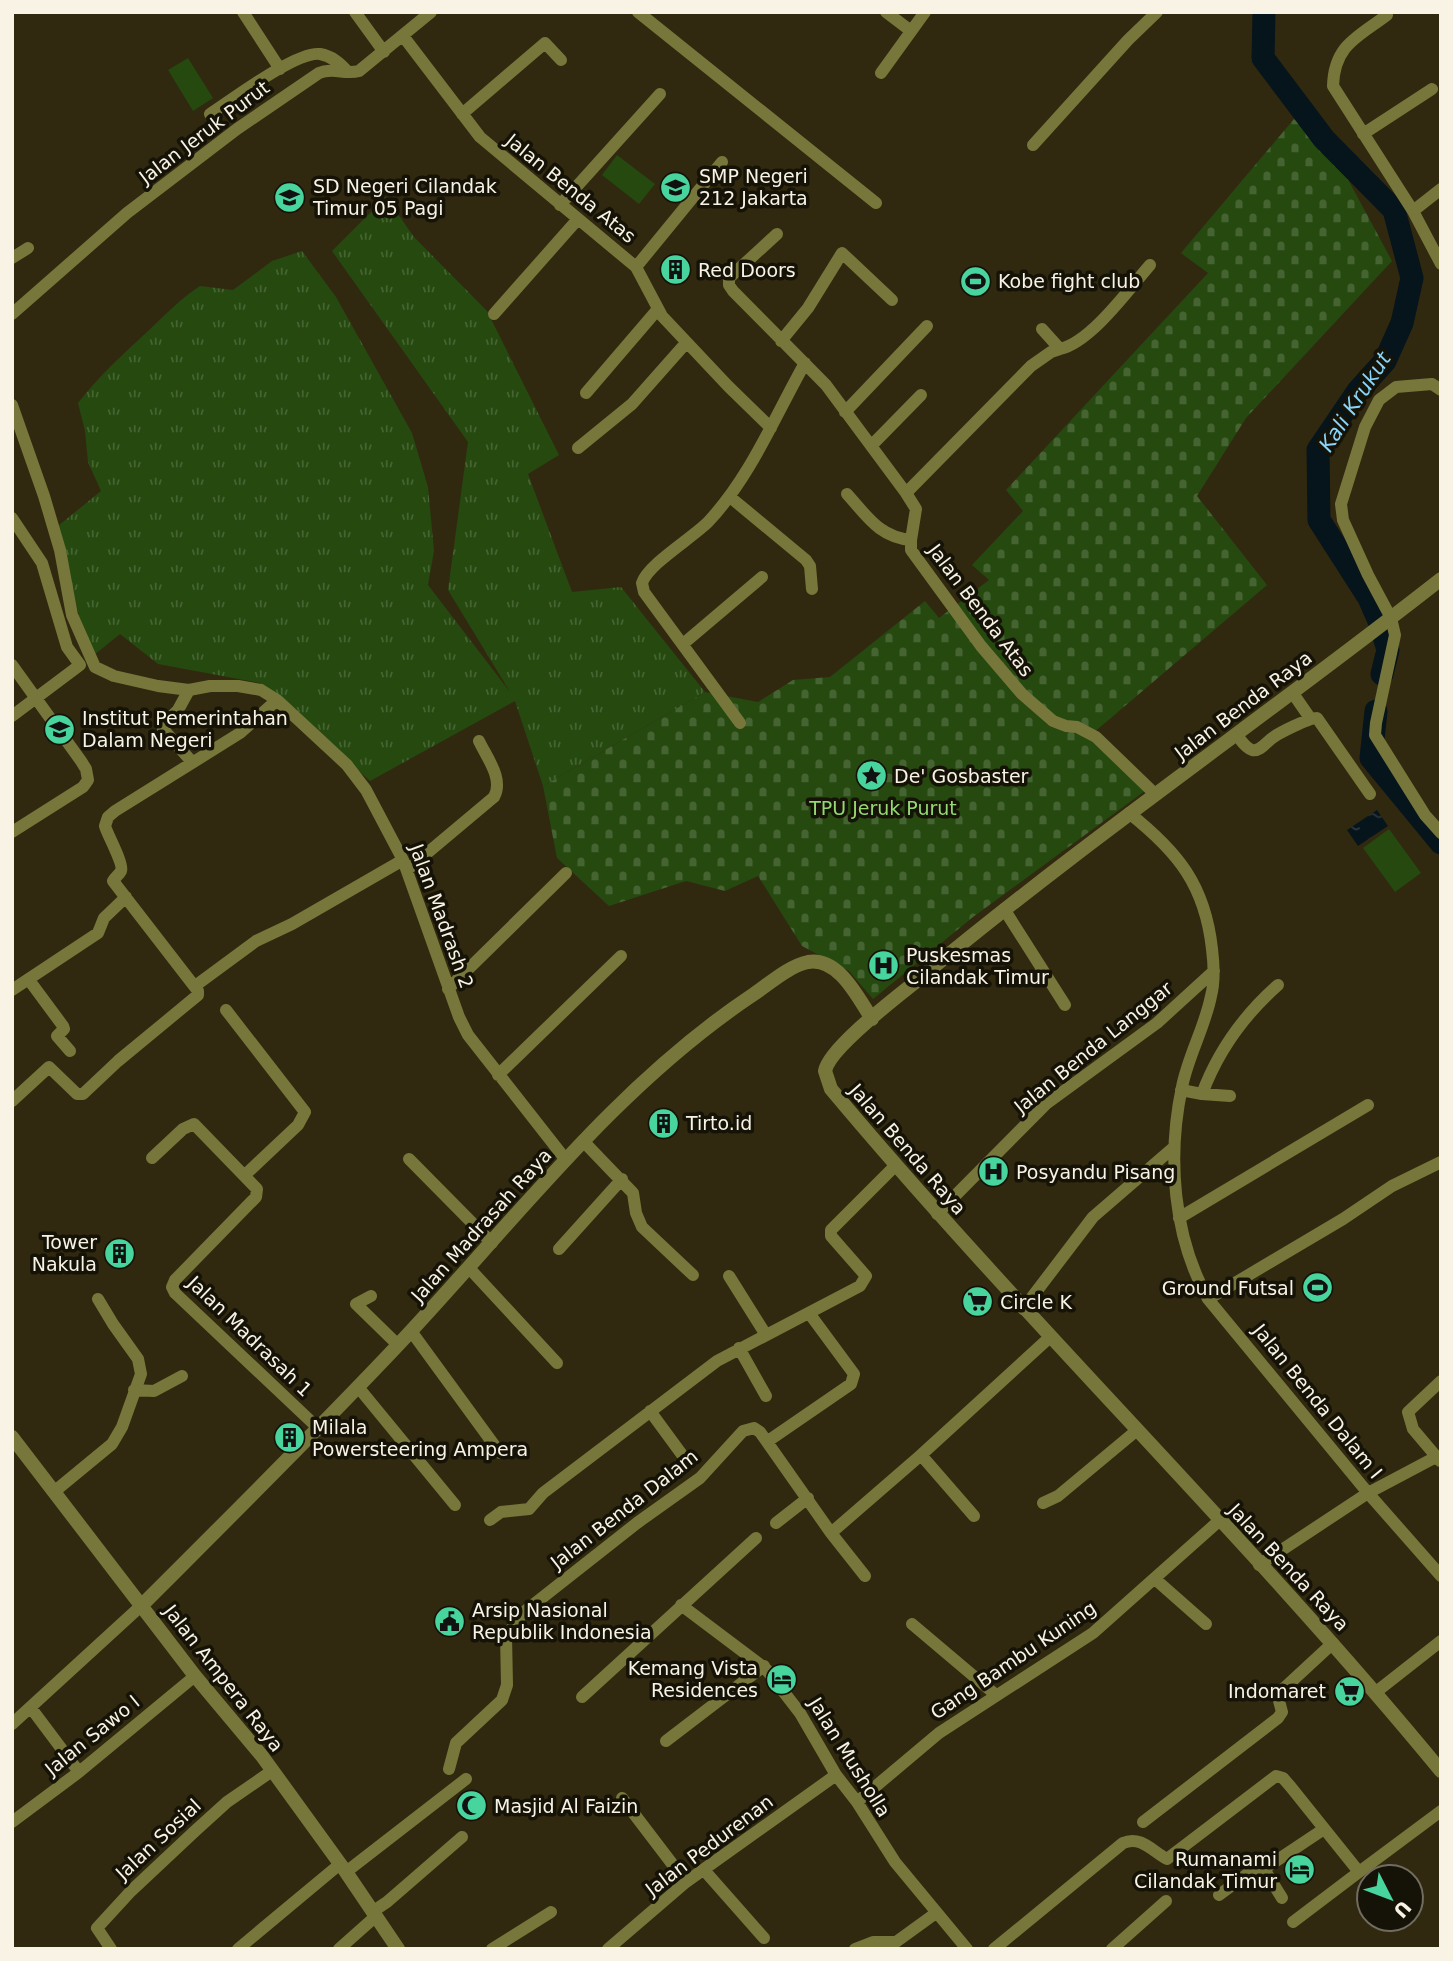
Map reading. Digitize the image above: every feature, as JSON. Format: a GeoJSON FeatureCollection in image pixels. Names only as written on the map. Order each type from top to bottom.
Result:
{"type":"FeatureCollection","features":[{"type":"Feature","properties":{"kind":"street"},"geometry":{"type":"LineString","coordinates":[[243,12],[279,69]]}},
{"type":"Feature","properties":{"kind":"street"},"geometry":{"type":"LineString","coordinates":[[355,12],[384,52]]}},
{"type":"Feature","properties":{"kind":"street"},"geometry":{"type":"LineString","coordinates":[[638,12],[876,203]]}},
{"type":"Feature","properties":{"kind":"street"},"geometry":{"type":"LineString","coordinates":[[886,12],[911,31]]}},
{"type":"Feature","properties":{"kind":"street"},"geometry":{"type":"LineString","coordinates":[[881,73],[925,12]]}},
{"type":"Feature","properties":{"kind":"street"},"geometry":{"type":"LineString","coordinates":[[1033,145],[1128,40],[1157,12]]}},
{"type":"Feature","properties":{"kind":"street","name":"Jalan Jeruk Purut"},"geometry":{"type":"LineString","coordinates":[[13,313],[127,213],[237,129],[318,73],[334,69],[348,72],[362,69],[430,13]]}},
{"type":"Feature","properties":{"kind":"street"},"geometry":{"type":"LineString","coordinates":[[1387,15],[1342,49],[1333,82],[1334,90],[1413,211],[1441,264]]}},
{"type":"Feature","properties":{"kind":"street","name":"Jalan Benda Atas"},"geometry":{"type":"LineString","coordinates":[[403,36],[487,145],[636,267],[658,309],[686,343],[771,428]]}},
{"type":"Feature","properties":{"kind":"street"},"geometry":{"type":"LineString","coordinates":[[462,114],[545,43],[561,60]]}},
{"type":"Feature","properties":{"kind":"street"},"geometry":{"type":"LineString","coordinates":[[210,114],[279,69],[310,55],[321,54],[333,58],[348,72]]}},
{"type":"Feature","properties":{"kind":"street"},"geometry":{"type":"LineString","coordinates":[[1363,134],[1432,89]]}},
{"type":"Feature","properties":{"kind":"street"},"geometry":{"type":"LineString","coordinates":[[560,205],[660,94]]}},
{"type":"Feature","properties":{"kind":"street"},"geometry":{"type":"LineString","coordinates":[[636,267],[722,162]]}},
{"type":"Feature","properties":{"kind":"street"},"geometry":{"type":"LineString","coordinates":[[1413,211],[1441,189]]}},
{"type":"Feature","properties":{"kind":"street"},"geometry":{"type":"LineString","coordinates":[[494,314],[578,219]]}},
{"type":"Feature","properties":{"kind":"street","name":"Jalan Benda Atas"},"geometry":{"type":"LineString","coordinates":[[777,234],[728,281],[733,291],[822,380],[906,493],[916,509],[911,550],[981,646],[1022,694],[1053,721],[1077,727],[1096,737],[1155,794]]}},
{"type":"Feature","properties":{"kind":"street"},"geometry":{"type":"LineString","coordinates":[[12,258],[28,248]]}},
{"type":"Feature","properties":{"kind":"street"},"geometry":{"type":"LineString","coordinates":[[781,341],[808,308],[842,253],[892,300]]}},
{"type":"Feature","properties":{"kind":"street"},"geometry":{"type":"LineString","coordinates":[[906,493],[1031,366],[1051,352],[1074,344],[1087,334],[1150,265]]}},
{"type":"Feature","properties":{"kind":"street"},"geometry":{"type":"LineString","coordinates":[[586,393],[658,309]]}},
{"type":"Feature","properties":{"kind":"street"},"geometry":{"type":"LineString","coordinates":[[845,412],[927,326]]}},
{"type":"Feature","properties":{"kind":"street"},"geometry":{"type":"LineString","coordinates":[[1042,328],[1060,349]]}},
{"type":"Feature","properties":{"kind":"street"},"geometry":{"type":"LineString","coordinates":[[578,448],[632,404],[686,343]]}},
{"type":"Feature","properties":{"kind":"street"},"geometry":{"type":"LineString","coordinates":[[740,723],[642,588],[644,577],[709,522],[730,496],[771,428],[805,363]]}},
{"type":"Feature","properties":{"kind":"street"},"geometry":{"type":"LineString","coordinates":[[1439,388],[1432,384],[1396,387],[1384,395],[1374,407],[1362,436],[1341,504],[1343,520],[1389,620],[1394,644],[1375,735],[1425,814],[1441,833]]}},
{"type":"Feature","properties":{"kind":"street"},"geometry":{"type":"LineString","coordinates":[[871,446],[922,395]]}},
{"type":"Feature","properties":{"kind":"street","name":"Jalan Madrash 2"},"geometry":{"type":"LineString","coordinates":[[12,405],[60,550],[72,615],[95,667],[114,676],[189,690],[210,686],[253,687],[277,700],[359,778],[405,865],[458,1017],[498,1075],[566,1160]]}},
{"type":"Feature","properties":{"kind":"street"},"geometry":{"type":"LineString","coordinates":[[847,494],[882,531],[893,537],[911,540]]}},
{"type":"Feature","properties":{"kind":"street"},"geometry":{"type":"LineString","coordinates":[[730,496],[806,560],[810,566],[812,589]]}},
{"type":"Feature","properties":{"kind":"street"},"geometry":{"type":"LineString","coordinates":[[12,518],[42,563],[67,647],[80,665],[12,716]]}},
{"type":"Feature","properties":{"kind":"street"},"geometry":{"type":"LineString","coordinates":[[683,644],[762,577]]}},
{"type":"Feature","properties":{"kind":"street","name":"Jalan Benda Raya"},"geometry":{"type":"LineString","coordinates":[[1441,579],[1004,909],[872,1018],[831,1057],[826,1066],[826,1076],[831,1089],[895,1166],[1049,1338],[1333,1643],[1441,1771]]}},
{"type":"Feature","properties":{"kind":"street"},"geometry":{"type":"LineString","coordinates":[[12,665],[81,761],[88,780],[83,787],[12,832]]}},
{"type":"Feature","properties":{"kind":"street"},"geometry":{"type":"LineString","coordinates":[[189,690],[178,710],[163,725],[163,730],[192,762]]}},
{"type":"Feature","properties":{"kind":"street"},"geometry":{"type":"LineString","coordinates":[[1292,692],[1310,718]]}},
{"type":"Feature","properties":{"kind":"street"},"geometry":{"type":"LineString","coordinates":[[12,1101],[49,1067],[76,1094],[83,1094],[127,1053],[197,996],[199,992],[195,986],[113,880],[121,871],[121,862],[104,829],[105,823],[115,811],[248,727],[277,700]]}},
{"type":"Feature","properties":{"kind":"street"},"geometry":{"type":"LineString","coordinates":[[1236,734],[1245,746],[1258,750],[1275,736],[1310,718],[1317,718],[1370,794]]}},
{"type":"Feature","properties":{"kind":"street"},"geometry":{"type":"LineString","coordinates":[[195,986],[256,942],[405,865],[494,797],[498,790],[497,779],[478,741]]}},
{"type":"Feature","properties":{"kind":"street","name":"Jalan Benda Dalam I"},"geometry":{"type":"LineString","coordinates":[[1129,813],[1180,859],[1199,892],[1210,934],[1214,971],[1211,998],[1181,1090],[1173,1149],[1179,1218],[1193,1267],[1208,1299],[1368,1493],[1441,1576]]}},
{"type":"Feature","properties":{"kind":"street"},"geometry":{"type":"LineString","coordinates":[[448,989],[566,873]]}},
{"type":"Feature","properties":{"kind":"street"},"geometry":{"type":"LineString","coordinates":[[12,990],[99,931],[104,918],[126,897]]}},
{"type":"Feature","properties":{"kind":"street"},"geometry":{"type":"LineString","coordinates":[[1004,909],[1065,1005]]}},
{"type":"Feature","properties":{"kind":"street"},"geometry":{"type":"LineString","coordinates":[[498,1075],[621,956]]}},
{"type":"Feature","properties":{"kind":"street","name":"Jalan Madrasah Raya"},"geometry":{"type":"LineString","coordinates":[[142,1605],[319,1429],[566,1160],[654,1071],[711,1022],[799,965],[817,962],[841,975],[872,1018]]}},
{"type":"Feature","properties":{"kind":"street","name":"Jalan Benda Langgar"},"geometry":{"type":"LineString","coordinates":[[937,1214],[1046,1104],[1157,1024],[1214,971]]}},
{"type":"Feature","properties":{"kind":"street"},"geometry":{"type":"LineString","coordinates":[[29,980],[64,1028],[57,1036],[70,1051]]}},
{"type":"Feature","properties":{"kind":"street"},"geometry":{"type":"LineString","coordinates":[[1202,1094],[1215,1062],[1233,1035],[1257,1004],[1278,985]]}},
{"type":"Feature","properties":{"kind":"street"},"geometry":{"type":"LineString","coordinates":[[152,1158],[183,1129],[194,1124],[245,1175],[298,1125],[304,1112],[226,1010]]}},
{"type":"Feature","properties":{"kind":"street"},"geometry":{"type":"LineString","coordinates":[[1181,1090],[1230,1097]]}},
{"type":"Feature","properties":{"kind":"street"},"geometry":{"type":"LineString","coordinates":[[1179,1218],[1368,1105]]}},
{"type":"Feature","properties":{"kind":"street"},"geometry":{"type":"LineString","coordinates":[[584,1142],[633,1193],[637,1217],[642,1227],[693,1275]]}},
{"type":"Feature","properties":{"kind":"street"},"geometry":{"type":"LineString","coordinates":[[1023,1309],[1093,1217],[1173,1149]]}},
{"type":"Feature","properties":{"kind":"street"},"geometry":{"type":"LineString","coordinates":[[408,1159],[492,1242]]}},
{"type":"Feature","properties":{"kind":"street"},"geometry":{"type":"LineString","coordinates":[[1208,1299],[1343,1219],[1392,1186],[1441,1162]]}},
{"type":"Feature","properties":{"kind":"street"},"geometry":{"type":"LineString","coordinates":[[490,1520],[501,1512],[529,1509],[543,1493],[707,1367],[860,1286],[865,1279],[865,1273],[831,1236],[831,1230],[895,1166]]}},
{"type":"Feature","properties":{"kind":"street","name":"Jalan Madrasah 1"},"geometry":{"type":"LineString","coordinates":[[245,1175],[257,1189],[256,1197],[175,1280],[172,1287],[175,1293],[319,1429]]}},
{"type":"Feature","properties":{"kind":"street"},"geometry":{"type":"LineString","coordinates":[[559,1249],[622,1179]]}},
{"type":"Feature","properties":{"kind":"street"},"geometry":{"type":"LineString","coordinates":[[469,1268],[557,1363]]}},
{"type":"Feature","properties":{"kind":"street"},"geometry":{"type":"LineString","coordinates":[[729,1276],[766,1335]]}},
{"type":"Feature","properties":{"kind":"street"},"geometry":{"type":"LineString","coordinates":[[371,1296],[352,1304],[398,1345]]}},
{"type":"Feature","properties":{"kind":"street"},"geometry":{"type":"LineString","coordinates":[[56,1493],[112,1444],[122,1427],[141,1374],[140,1364],[98,1299]]}},
{"type":"Feature","properties":{"kind":"street"},"geometry":{"type":"LineString","coordinates":[[808,1313],[854,1374],[854,1380],[768,1441],[831,1533],[865,1576]]}},
{"type":"Feature","properties":{"kind":"street"},"geometry":{"type":"LineString","coordinates":[[411,1331],[500,1452]]}},
{"type":"Feature","properties":{"kind":"street"},"geometry":{"type":"LineString","coordinates":[[831,1533],[1049,1338]]}},
{"type":"Feature","properties":{"kind":"street"},"geometry":{"type":"LineString","coordinates":[[742,1347],[766,1396]]}},
{"type":"Feature","properties":{"kind":"street"},"geometry":{"type":"LineString","coordinates":[[134,1390],[154,1391],[182,1376]]}},
{"type":"Feature","properties":{"kind":"street"},"geometry":{"type":"LineString","coordinates":[[1259,1565],[1368,1493],[1439,1460],[1411,1426],[1408,1416],[1411,1408],[1441,1381]]}},
{"type":"Feature","properties":{"kind":"street"},"geometry":{"type":"LineString","coordinates":[[358,1387],[455,1506]]}},
{"type":"Feature","properties":{"kind":"street"},"geometry":{"type":"LineString","coordinates":[[650,1411],[683,1457]]}},
{"type":"Feature","properties":{"kind":"street","name":"Jalan Benda Dalam"},"geometry":{"type":"LineString","coordinates":[[449,1769],[456,1743],[502,1700],[507,1685],[506,1636],[524,1612],[637,1523],[700,1478],[743,1431],[757,1429],[768,1441]]}},
{"type":"Feature","properties":{"kind":"street"},"geometry":{"type":"LineString","coordinates":[[1043,1503],[1058,1496],[1136,1431]]}},
{"type":"Feature","properties":{"kind":"street","name":"Jalan Ampera Raya"},"geometry":{"type":"LineString","coordinates":[[12,1437],[195,1676],[272,1771],[398,1949]]}},
{"type":"Feature","properties":{"kind":"street"},"geometry":{"type":"LineString","coordinates":[[921,1455],[974,1516]]}},
{"type":"Feature","properties":{"kind":"street"},"geometry":{"type":"LineString","coordinates":[[776,1523],[808,1498]]}},
{"type":"Feature","properties":{"kind":"street","name":"Gang Bambu Kuning"},"geometry":{"type":"LineString","coordinates":[[857,1802],[926,1743],[996,1695],[1071,1649],[1118,1612],[1220,1520]]}},
{"type":"Feature","properties":{"kind":"street"},"geometry":{"type":"LineString","coordinates":[[582,1697],[756,1538]]}},
{"type":"Feature","properties":{"kind":"street"},"geometry":{"type":"LineString","coordinates":[[1155,1579],[1206,1624]]}},
{"type":"Feature","properties":{"kind":"street"},"geometry":{"type":"LineString","coordinates":[[12,1724],[142,1605]]}},
{"type":"Feature","properties":{"kind":"street","name":"Jalan Musholla"},"geometry":{"type":"LineString","coordinates":[[681,1605],[764,1667],[800,1713],[836,1775],[857,1802],[895,1862],[967,1949]]}},
{"type":"Feature","properties":{"kind":"street"},"geometry":{"type":"LineString","coordinates":[[912,1624],[996,1695]]}},
{"type":"Feature","properties":{"kind":"street"},"geometry":{"type":"LineString","coordinates":[[1376,1692],[1441,1641]]}},
{"type":"Feature","properties":{"kind":"street"},"geometry":{"type":"LineString","coordinates":[[1143,1822],[1278,1718],[1282,1713],[1278,1697],[1280,1692],[1333,1643]]}},
{"type":"Feature","properties":{"kind":"street"},"geometry":{"type":"LineString","coordinates":[[666,1741],[764,1667]]}},
{"type":"Feature","properties":{"kind":"street","name":"Jalan Sawo I"},"geometry":{"type":"LineString","coordinates":[[12,1822],[79,1772],[195,1676]]}},
{"type":"Feature","properties":{"kind":"street"},"geometry":{"type":"LineString","coordinates":[[31,1708],[79,1772]]}},
{"type":"Feature","properties":{"kind":"street","name":"Jalan Sosial"},"geometry":{"type":"LineString","coordinates":[[111,1949],[97,1928],[123,1899],[227,1802],[272,1771]]}},
{"type":"Feature","properties":{"kind":"street","name":"Jalan Pedurenan"},"geometry":{"type":"LineString","coordinates":[[608,1949],[687,1882],[836,1775]]}},
{"type":"Feature","properties":{"kind":"street"},"geometry":{"type":"LineString","coordinates":[[994,1949],[1124,1843],[1138,1840],[1167,1859],[1276,1776],[1283,1778],[1290,1786],[1355,1867]]}},
{"type":"Feature","properties":{"kind":"street"},"geometry":{"type":"LineString","coordinates":[[238,1949],[343,1868],[466,1779]]}},
{"type":"Feature","properties":{"kind":"street"},"geometry":{"type":"LineString","coordinates":[[622,1798],[687,1882]]}},
{"type":"Feature","properties":{"kind":"street"},"geometry":{"type":"LineString","coordinates":[[1371,1863],[1441,1811]]}},
{"type":"Feature","properties":{"kind":"street"},"geometry":{"type":"LineString","coordinates":[[1219,1895],[1246,1875],[1264,1869],[1324,1829]]}},
{"type":"Feature","properties":{"kind":"street"},"geometry":{"type":"LineString","coordinates":[[339,1949],[387,1902],[462,1837]]}},
{"type":"Feature","properties":{"kind":"street"},"geometry":{"type":"LineString","coordinates":[[1264,1869],[1282,1898]]}},
{"type":"Feature","properties":{"kind":"street"},"geometry":{"type":"LineString","coordinates":[[704,1870],[764,1938]]}},
{"type":"Feature","properties":{"kind":"street"},"geometry":{"type":"LineString","coordinates":[[1293,1922],[1355,1875]]}},
{"type":"Feature","properties":{"kind":"street"},"geometry":{"type":"LineString","coordinates":[[1112,1949],[1166,1901]]}},
{"type":"Feature","properties":{"kind":"street"},"geometry":{"type":"LineString","coordinates":[[492,1949],[551,1912]]}},
{"type":"Feature","properties":{"kind":"street"},"geometry":{"type":"LineString","coordinates":[[855,1949],[873,1942],[896,1942],[936,1913]]}},
{"type":"Feature","properties":{"kind":"street"},"geometry":{"type":"LineString","coordinates":[[621,1938],[630,1949]]}},
{"type":"Feature","properties":{"kind":"green space"},"geometry":{"type":"Polygon","coordinates":[[[188,58],[213,98],[193,111],[168,70],[188,58]]]}},
{"type":"Feature","properties":{"kind":"green space","name":"TPU Jeruk Purut"},"geometry":{"type":"Polygon","coordinates":[[[1294,119],[1331,148],[1392,261],[1246,418],[1197,496],[1267,585],[1092,734],[1153,785],[973,917],[873,999],[849,971],[802,946],[758,876],[725,891],[686,881],[609,906],[557,858],[543,786],[705,692],[758,702],[793,680],[830,677],[925,601],[939,618],[989,580],[972,565],[1023,511],[1006,490],[1208,273],[1181,253],[1294,119]]]}},
{"type":"Feature","properties":{"kind":"green space"},"geometry":{"type":"Polygon","coordinates":[[[617,155],[655,184],[639,204],[602,175],[617,155]]]}},
{"type":"Feature","properties":{"kind":"green space"},"geometry":{"type":"Polygon","coordinates":[[[386,197],[414,237],[487,311],[559,455],[528,474],[572,592],[621,587],[705,692],[543,786],[515,701],[370,781],[260,683],[158,664],[120,634],[89,659],[58,526],[101,491],[88,462],[85,431],[78,403],[119,358],[172,308],[200,286],[233,290],[272,261],[302,251],[336,297],[412,433],[428,487],[434,551],[428,585],[510,692],[448,590],[468,442],[332,251],[386,197]]]}},
{"type":"Feature","properties":{"kind":"green space"},"geometry":{"type":"Polygon","coordinates":[[[1389,829],[1421,873],[1395,892],[1363,848],[1389,829]]]}},
{"type":"Feature","properties":{"kind":"water"},"geometry":{"type":"Polygon","coordinates":[[[1377,810],[1388,826],[1358,846],[1347,830],[1377,810]]]}},
{"type":"Feature","properties":{"kind":"waterway","name":"Kali Krukut"},"geometry":{"type":"LineString","coordinates":[[1264,12],[1263,58],[1324,139],[1394,210],[1412,278],[1402,323],[1385,361],[1358,391],[1318,450],[1319,520],[1369,598],[1380,623],[1388,650],[1382,674]]}},
{"type":"Feature","properties":{"kind":"waterway","name":"Kali Krukut"},"geometry":{"type":"LineString","coordinates":[[1376,711],[1371,758],[1441,843]]}},
{"type":"Feature","properties":{"kind":"place","name":"SMP Negeri 212 Jakarta"},"geometry":{"type":"Point","coordinates":[676,187]}},
{"type":"Feature","properties":{"kind":"place","name":"SD Negeri Cilandak Timur 05 Pagi"},"geometry":{"type":"Point","coordinates":[290,197]}},
{"type":"Feature","properties":{"kind":"place","name":"Red Doors"},"geometry":{"type":"Point","coordinates":[675,270]}},
{"type":"Feature","properties":{"kind":"place","name":"Kobe fight club"},"geometry":{"type":"Point","coordinates":[975,281]}},
{"type":"Feature","properties":{"kind":"place","name":"Institut Pemerintahan Dalam Negeri"},"geometry":{"type":"Point","coordinates":[59,729]}},
{"type":"Feature","properties":{"kind":"place","name":"De' Gosbaster"},"geometry":{"type":"Point","coordinates":[871,776]}},
{"type":"Feature","properties":{"kind":"place","name":"Puskesmas Cilandak Timur"},"geometry":{"type":"Point","coordinates":[883,966]}},
{"type":"Feature","properties":{"kind":"place","name":"Tirto.id"},"geometry":{"type":"Point","coordinates":[663,1123]}},
{"type":"Feature","properties":{"kind":"place","name":"Posyandu Pisang"},"geometry":{"type":"Point","coordinates":[993,1172]}},
{"type":"Feature","properties":{"kind":"place","name":"Tower Nakula"},"geometry":{"type":"Point","coordinates":[120,1253]}},
{"type":"Feature","properties":{"kind":"place","name":"Ground Futsal"},"geometry":{"type":"Point","coordinates":[1317,1288]}},
{"type":"Feature","properties":{"kind":"place","name":"Circle K"},"geometry":{"type":"Point","coordinates":[977,1302]}},
{"type":"Feature","properties":{"kind":"place","name":"Milala Powersteering Ampera"},"geometry":{"type":"Point","coordinates":[289,1438]}},
{"type":"Feature","properties":{"kind":"place","name":"Arsip Nasional Republik Indonesia"},"geometry":{"type":"Point","coordinates":[449,1621]}},
{"type":"Feature","properties":{"kind":"place","name":"Kemang Vista Residences"},"geometry":{"type":"Point","coordinates":[781,1679]}},
{"type":"Feature","properties":{"kind":"place","name":"Indomaret"},"geometry":{"type":"Point","coordinates":[1349,1691]}},
{"type":"Feature","properties":{"kind":"place","name":"Masjid Al Faizin"},"geometry":{"type":"Point","coordinates":[471,1806]}},
{"type":"Feature","properties":{"kind":"place","name":"Rumanami Cilandak Timur"},"geometry":{"type":"Point","coordinates":[1300,1870]}}]}
